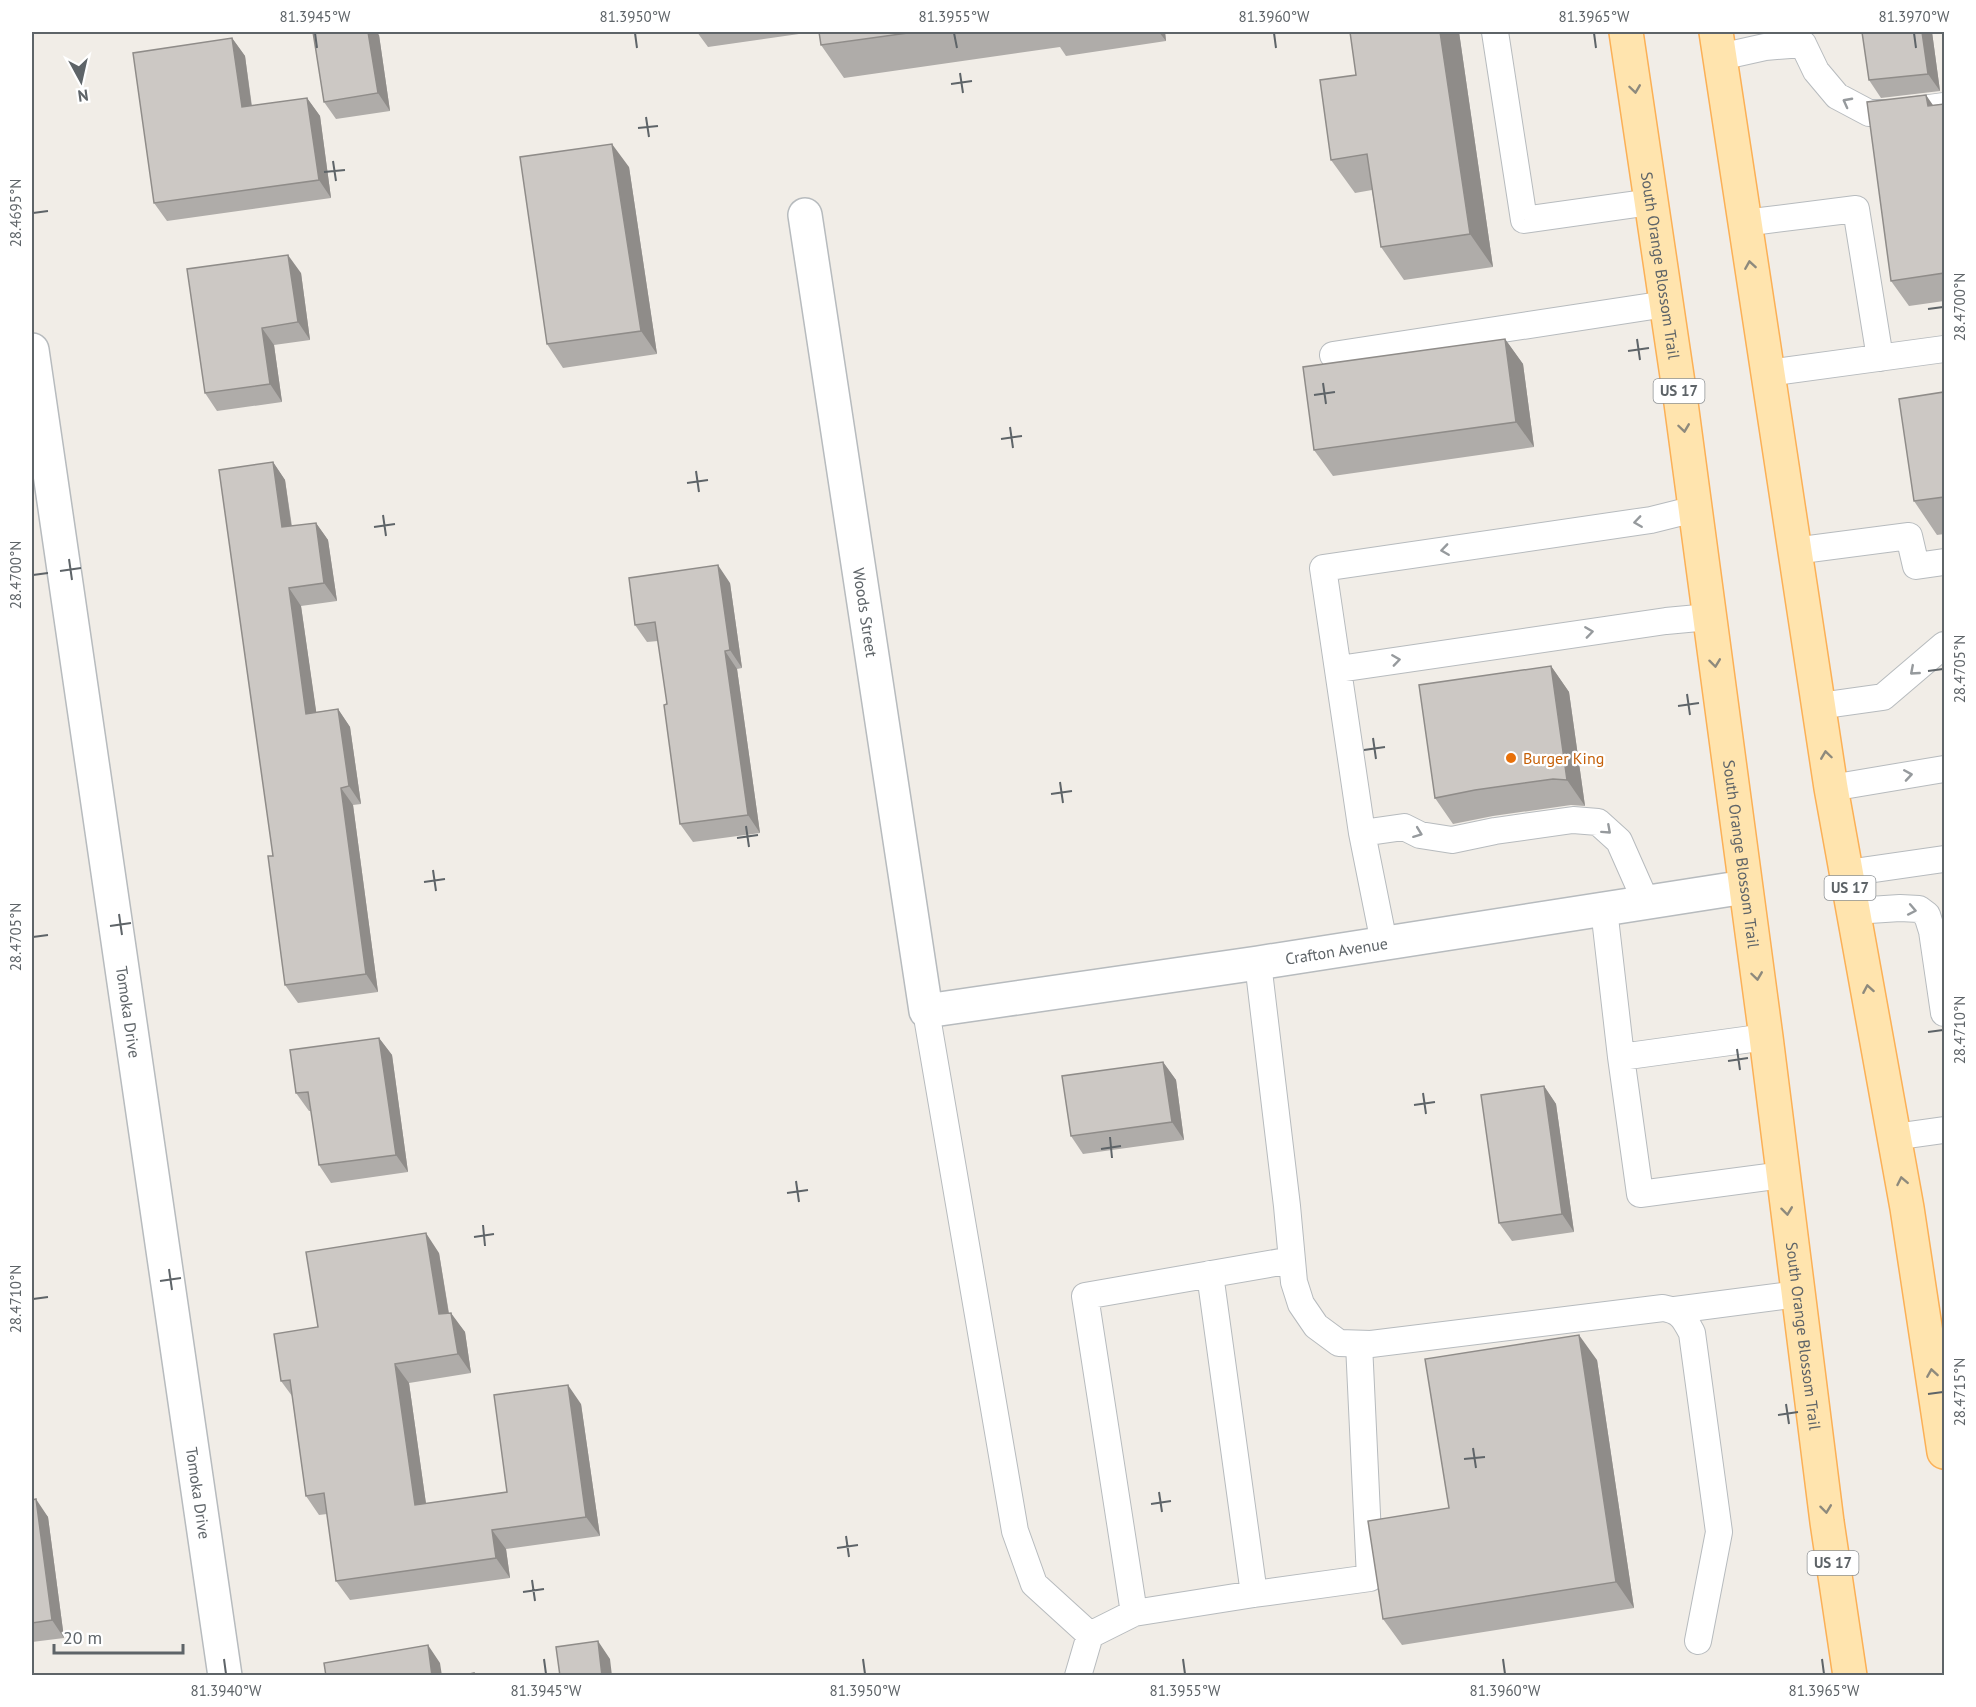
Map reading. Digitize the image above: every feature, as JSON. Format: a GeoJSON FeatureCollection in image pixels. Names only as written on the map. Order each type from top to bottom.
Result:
{"type":"FeatureCollection","features":[{"type":"Feature","properties":{"kind":"main road","name":"South Orange Blossom Trail"},"geometry":{"type":"LineString","coordinates":[[1626,32],[1695,509],[1744,887],[1766,1037],[1826,1510],[1850,1676]]}},
{"type":"Feature","properties":{"kind":"main road","name":"US 17"},"geometry":{"type":"LineString","coordinates":[[1718,44],[1831,788],[1907,1208],[1943,1437]]}},
{"type":"Feature","properties":{"kind":"street","name":"Woods Street"},"geometry":{"type":"LineString","coordinates":[[805,215],[926,1011]]}},
{"type":"Feature","properties":{"kind":"street","name":"Tomoka Drive"},"geometry":{"type":"LineString","coordinates":[[32,350],[225,1676]]}},
{"type":"Feature","properties":{"kind":"street","name":"Crafton Avenue"},"geometry":{"type":"LineString","coordinates":[[926,1011],[1258,963],[1744,887]]}},
{"type":"Feature","properties":{"kind":"lane"},"geometry":{"type":"LineString","coordinates":[[1495,32],[1524,220],[1651,202]]}},
{"type":"Feature","properties":{"kind":"lane"},"geometry":{"type":"LineString","coordinates":[[1718,44],[1765,47],[1806,38],[1816,71],[1837,96],[1869,113],[1893,113],[1944,106]]}},
{"type":"Feature","properties":{"kind":"lane"},"geometry":{"type":"LineString","coordinates":[[1744,223],[1856,209],[1880,358]]}},
{"type":"Feature","properties":{"kind":"lane"},"geometry":{"type":"LineString","coordinates":[[1333,355],[1666,304]]}},
{"type":"Feature","properties":{"kind":"lane"},"geometry":{"type":"LineString","coordinates":[[1767,374],[1944,349]]}},
{"type":"Feature","properties":{"kind":"lane"},"geometry":{"type":"LineString","coordinates":[[1384,943],[1362,833],[1323,568],[1651,520],[1695,509]]}},
{"type":"Feature","properties":{"kind":"lane"},"geometry":{"type":"LineString","coordinates":[[1794,550],[1909,536],[1916,566],[1944,562]]}},
{"type":"Feature","properties":{"kind":"lane"},"geometry":{"type":"LineString","coordinates":[[1339,669],[1666,621],[1709,617]]}},
{"type":"Feature","properties":{"kind":"lane"},"geometry":{"type":"LineString","coordinates":[[1819,706],[1883,697],[1944,645]]}},
{"type":"Feature","properties":{"kind":"lane"},"geometry":{"type":"LineString","coordinates":[[1831,788],[1944,769]]}},
{"type":"Feature","properties":{"kind":"lane"},"geometry":{"type":"LineString","coordinates":[[1362,833],[1404,827],[1420,835],[1452,840],[1495,831],[1573,820],[1598,822],[1619,841],[1646,902]]}},
{"type":"Feature","properties":{"kind":"lane"},"geometry":{"type":"LineString","coordinates":[[1847,873],[1944,859]]}},
{"type":"Feature","properties":{"kind":"lane"},"geometry":{"type":"LineString","coordinates":[[1604,909],[1640,1194],[1782,1175]]}},
{"type":"Feature","properties":{"kind":"lane"},"geometry":{"type":"LineString","coordinates":[[1854,911],[1919,909],[1927,915],[1941,973],[1944,1013]]}},
{"type":"Feature","properties":{"kind":"lane"},"geometry":{"type":"LineString","coordinates":[[1258,963],[1294,1282],[1301,1304],[1316,1326],[1339,1343],[1371,1344],[1798,1294]]}},
{"type":"Feature","properties":{"kind":"lane"},"geometry":{"type":"LineString","coordinates":[[926,1011],[1015,1531],[1034,1584],[1090,1635]]}},
{"type":"Feature","properties":{"kind":"lane"},"geometry":{"type":"LineString","coordinates":[[1621,1057],[1766,1037]]}},
{"type":"Feature","properties":{"kind":"lane"},"geometry":{"type":"LineString","coordinates":[[1894,1137],[1944,1130]]}},
{"type":"Feature","properties":{"kind":"lane"},"geometry":{"type":"LineString","coordinates":[[1134,1613],[1085,1296],[1292,1260]]}},
{"type":"Feature","properties":{"kind":"lane"},"geometry":{"type":"LineString","coordinates":[[1210,1274],[1254,1594]]}},
{"type":"Feature","properties":{"kind":"lane"},"geometry":{"type":"LineString","coordinates":[[1675,1310],[1685,1320],[1692,1333],[1719,1532],[1698,1641]]}},
{"type":"Feature","properties":{"kind":"lane"},"geometry":{"type":"LineString","coordinates":[[1078,1676],[1090,1635],[1134,1613],[1370,1578],[1359,1344]]}},
{"type":"Feature","properties":{"kind":"building"},"geometry":{"type":"Polygon","coordinates":[[[313,32],[368,32],[378,93],[324,102],[313,32]]]}},
{"type":"Feature","properties":{"kind":"building"},"geometry":{"type":"Polygon","coordinates":[[[819,32],[915,32],[821,45],[819,32]]]}},
{"type":"Feature","properties":{"kind":"building"},"geometry":{"type":"Polygon","coordinates":[[[1350,32],[1440,32],[1470,234],[1381,247],[1367,154],[1331,160],[1320,80],[1356,75],[1350,32]]]}},
{"type":"Feature","properties":{"kind":"building"},"geometry":{"type":"Polygon","coordinates":[[[1862,32],[1922,32],[1928,74],[1869,80],[1862,32]]]}},
{"type":"Feature","properties":{"kind":"building"},"geometry":{"type":"Polygon","coordinates":[[[232,38],[242,107],[307,98],[319,180],[154,203],[133,53],[232,38]]]}},
{"type":"Feature","properties":{"kind":"building"},"geometry":{"type":"Polygon","coordinates":[[[1926,95],[1928,106],[1944,104],[1944,273],[1891,281],[1867,102],[1926,95]]]}},
{"type":"Feature","properties":{"kind":"building"},"geometry":{"type":"Polygon","coordinates":[[[612,144],[641,331],[547,344],[520,157],[612,144]]]}},
{"type":"Feature","properties":{"kind":"building"},"geometry":{"type":"Polygon","coordinates":[[[288,255],[298,322],[262,328],[270,384],[205,393],[187,269],[288,255]]]}},
{"type":"Feature","properties":{"kind":"building"},"geometry":{"type":"Polygon","coordinates":[[[1505,339],[1516,422],[1314,450],[1303,367],[1505,339]]]}},
{"type":"Feature","properties":{"kind":"building"},"geometry":{"type":"Polygon","coordinates":[[[1944,392],[1944,497],[1914,501],[1899,399],[1944,392]]]}},
{"type":"Feature","properties":{"kind":"building"},"geometry":{"type":"Polygon","coordinates":[[[273,462],[282,527],[316,523],[324,583],[289,588],[306,714],[338,709],[349,786],[341,788],[366,974],[285,985],[268,856],[273,856],[219,470],[273,462]]]}},
{"type":"Feature","properties":{"kind":"building"},"geometry":{"type":"Polygon","coordinates":[[[718,565],[730,650],[725,651],[748,815],[680,824],[664,705],[667,704],[655,622],[635,625],[629,578],[718,565]]]}},
{"type":"Feature","properties":{"kind":"building","name":"Burger King"},"geometry":{"type":"Polygon","coordinates":[[[1551,666],[1567,780],[1553,779],[1435,798],[1419,685],[1551,666]]]}},
{"type":"Feature","properties":{"kind":"building"},"geometry":{"type":"Polygon","coordinates":[[[379,1038],[396,1155],[319,1165],[308,1092],[296,1093],[290,1050],[379,1038]]]}},
{"type":"Feature","properties":{"kind":"building"},"geometry":{"type":"Polygon","coordinates":[[[1163,1062],[1172,1122],[1071,1136],[1062,1076],[1163,1062]]]}},
{"type":"Feature","properties":{"kind":"building"},"geometry":{"type":"Polygon","coordinates":[[[1544,1086],[1562,1214],[1499,1223],[1481,1095],[1544,1086]]]}},
{"type":"Feature","properties":{"kind":"building"},"geometry":{"type":"Polygon","coordinates":[[[426,1233],[439,1314],[451,1313],[458,1354],[395,1364],[415,1505],[507,1492],[494,1395],[568,1385],[586,1517],[492,1530],[496,1558],[336,1581],[324,1493],[306,1496],[290,1380],[281,1381],[274,1334],[318,1327],[306,1252],[426,1233]]]}},
{"type":"Feature","properties":{"kind":"building"},"geometry":{"type":"Polygon","coordinates":[[[1579,1335],[1616,1582],[1383,1619],[1368,1521],[1449,1508],[1425,1359],[1579,1335]]]}},
{"type":"Feature","properties":{"kind":"building"},"geometry":{"type":"Polygon","coordinates":[[[36,1499],[52,1620],[32,1623],[32,1500],[36,1499]]]}},
{"type":"Feature","properties":{"kind":"building"},"geometry":{"type":"Polygon","coordinates":[[[598,1641],[602,1676],[560,1676],[556,1647],[598,1641]]]}},
{"type":"Feature","properties":{"kind":"building"},"geometry":{"type":"Polygon","coordinates":[[[428,1645],[432,1676],[326,1676],[324,1663],[428,1645]]]}},
{"type":"Feature","properties":{"kind":"place","name":"Burger King"},"geometry":{"type":"Point","coordinates":[1511,758]}}]}
